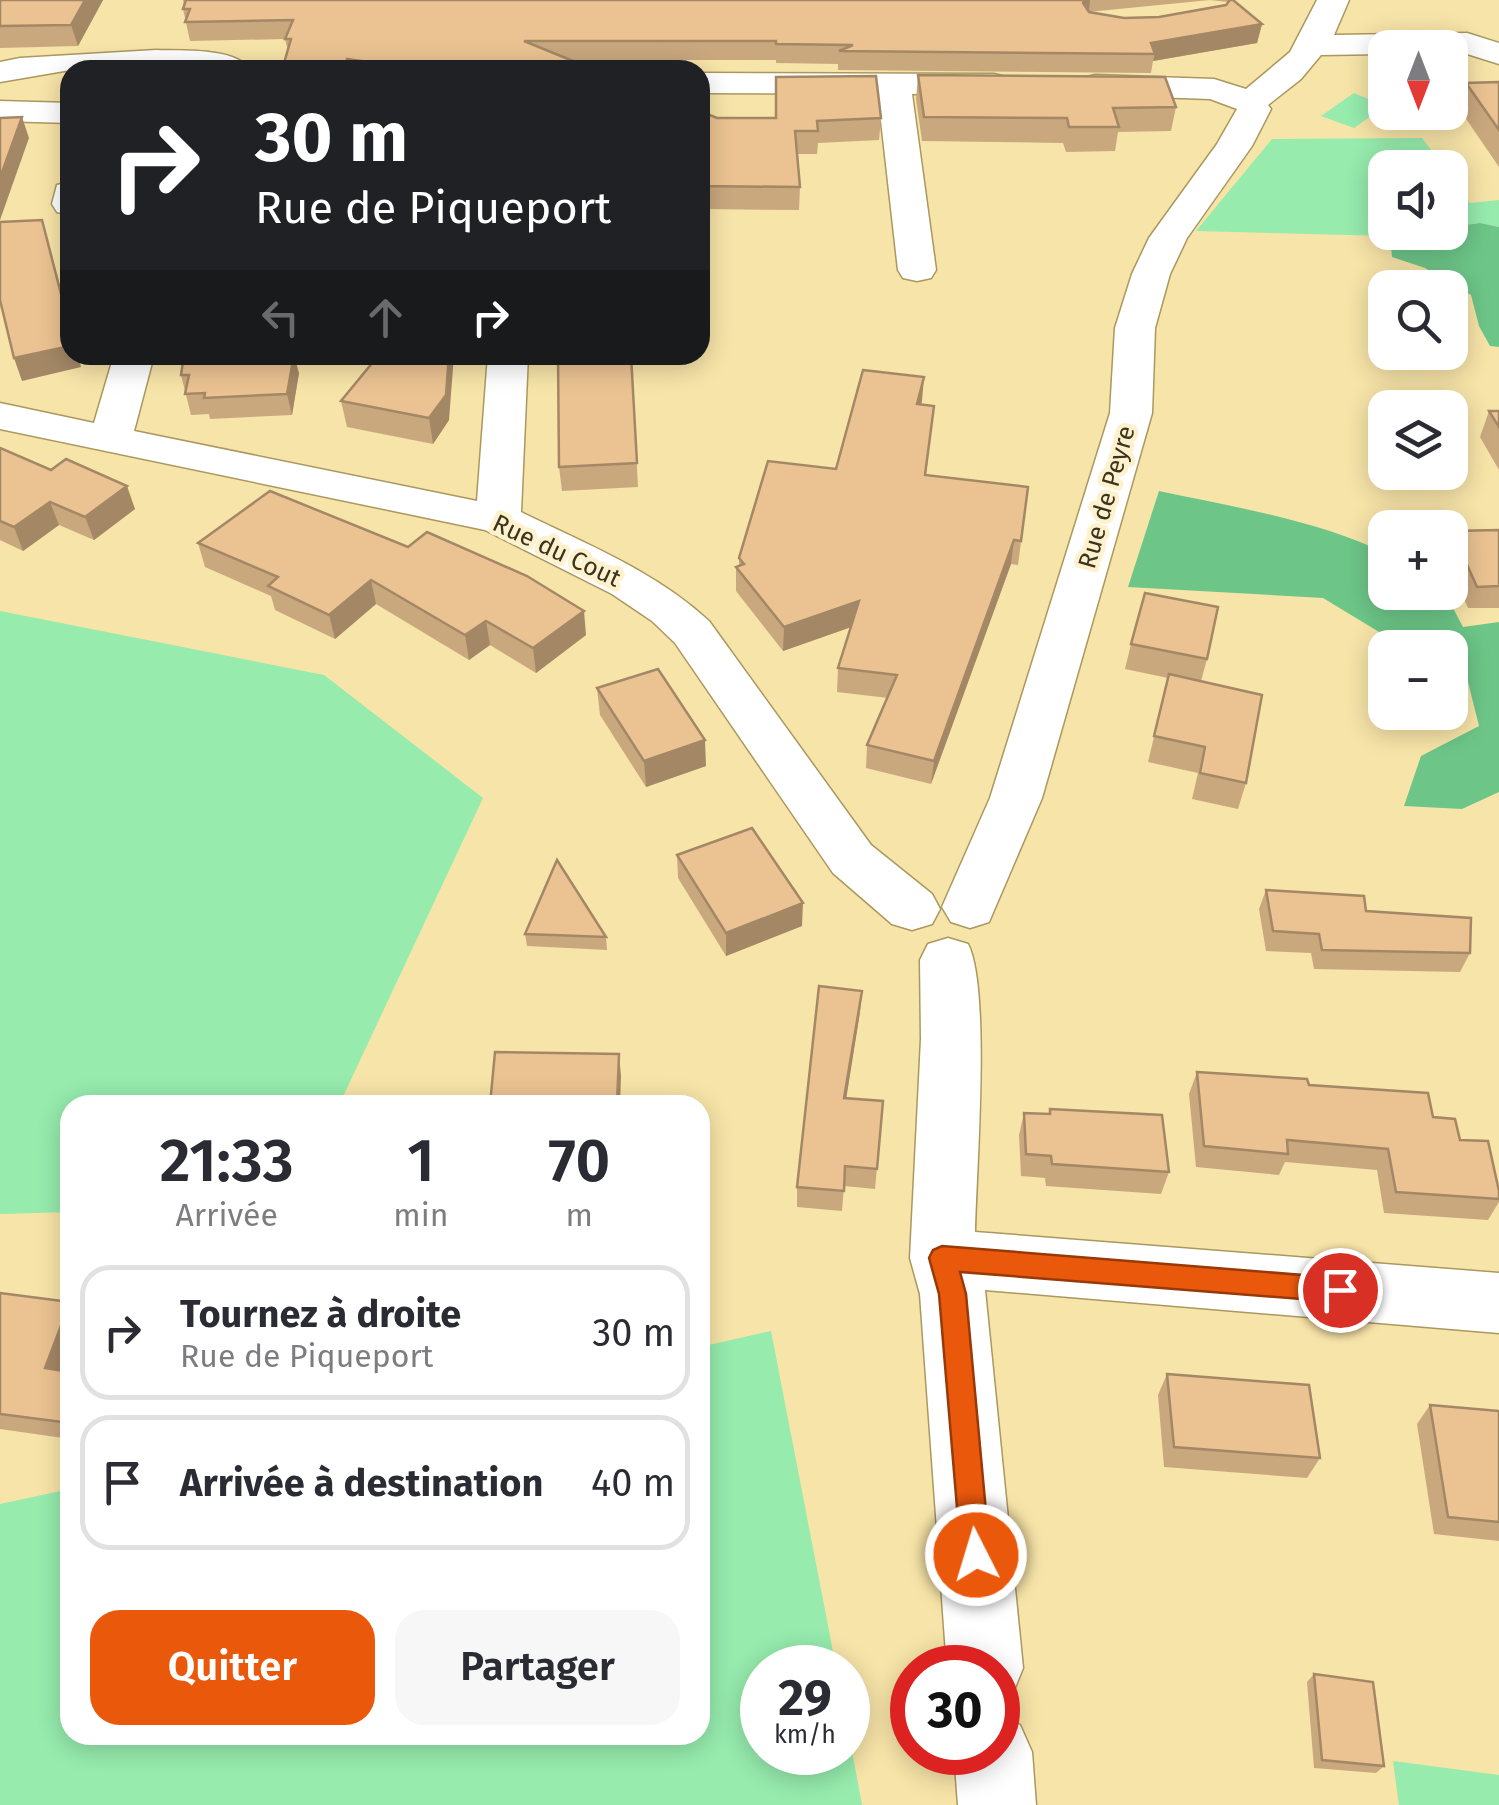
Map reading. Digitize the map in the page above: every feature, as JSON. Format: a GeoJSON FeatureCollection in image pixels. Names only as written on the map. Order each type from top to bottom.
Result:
{"type":"FeatureCollection","features":[{"type":"Feature","properties":{"kind":"street"},"geometry":{"type":"LineString","coordinates":[[1058,85],[1095,69],[1214,89],[1250,102],[1288,74],[1312,45],[1332,0]]}},
{"type":"Feature","properties":{"kind":"street"},"geometry":{"type":"LineString","coordinates":[[1312,45],[1466,43],[1499,54]]}},
{"type":"Feature","properties":{"kind":"street"},"geometry":{"type":"LineString","coordinates":[[0,72],[34,64],[60,63]]}},
{"type":"Feature","properties":{"kind":"street"},"geometry":{"type":"LineString","coordinates":[[710,83],[1022,84]]}},
{"type":"Feature","properties":{"kind":"street"},"geometry":{"type":"LineString","coordinates":[[894,84],[917,270]]}},
{"type":"Feature","properties":{"kind":"street","name":"Rue de Peyre"},"geometry":{"type":"LineString","coordinates":[[983,1645],[952,1294],[942,1258],[950,1039],[959,933],[1016,798],[1131,413],[1134,328],[1151,274],[1168,238],[1244,130],[1254,108],[1250,102]]}},
{"type":"Feature","properties":{"kind":"street"},"geometry":{"type":"LineString","coordinates":[[0,111],[60,113]]}},
{"type":"Feature","properties":{"kind":"street"},"geometry":{"type":"LineString","coordinates":[[110,438],[131,365]]}},
{"type":"Feature","properties":{"kind":"street"},"geometry":{"type":"LineString","coordinates":[[498,519],[507,365]]}},
{"type":"Feature","properties":{"kind":"street","name":"Rue du Cout"},"geometry":{"type":"LineString","coordinates":[[0,416],[498,519],[572,552],[670,610],[715,662],[852,859],[912,909],[928,900],[950,899],[959,933]]}},
{"type":"Feature","properties":{"kind":"street"},"geometry":{"type":"LineString","coordinates":[[942,1258],[1499,1303]]}},
{"type":"Feature","properties":{"kind":"street"},"geometry":{"type":"LineString","coordinates":[[995,1775],[997,1805]]}},
{"type":"Feature","properties":{"kind":"green space"},"geometry":{"type":"Polygon","coordinates":[[[1354,93],[1368,99],[1368,118],[1354,128],[1321,116],[1354,93]]]}},
{"type":"Feature","properties":{"kind":"green space"},"geometry":{"type":"Polygon","coordinates":[[[1422,138],[1431,150],[1368,150],[1368,235],[1196,231],[1272,139],[1422,138]]]}},
{"type":"Feature","properties":{"kind":"green space"},"geometry":{"type":"Polygon","coordinates":[[[1468,200],[1499,200],[1499,227],[1468,225],[1468,200]]]}},
{"type":"Feature","properties":{"kind":"green space"},"geometry":{"type":"Polygon","coordinates":[[[1468,225],[1499,227],[1499,347],[1490,346],[1479,326],[1468,293],[1468,270],[1428,270],[1392,257],[1391,250],[1468,250],[1468,225]]]}},
{"type":"Feature","properties":{"kind":"green space"},"geometry":{"type":"Polygon","coordinates":[[[1159,491],[1274,516],[1368,546],[1368,610],[1454,610],[1463,627],[1499,622],[1499,792],[1462,809],[1404,806],[1421,756],[1479,726],[1468,682],[1468,630],[1376,630],[1323,598],[1128,587],[1159,491]]]}},
{"type":"Feature","properties":{"kind":"green space"},"geometry":{"type":"Polygon","coordinates":[[[0,611],[324,675],[483,798],[344,1095],[60,1095],[60,1212],[0,1214],[0,611]]]}},
{"type":"Feature","properties":{"kind":"green space"},"geometry":{"type":"Polygon","coordinates":[[[771,1331],[832,1645],[740,1645],[740,1775],[856,1775],[862,1805],[0,1805],[0,1504],[60,1491],[60,1745],[710,1745],[710,1345],[771,1331]]]}},
{"type":"Feature","properties":{"kind":"green space"},"geometry":{"type":"Polygon","coordinates":[[[1393,1761],[1499,1775],[1499,1805],[1399,1805],[1393,1761]]]}},
{"type":"Feature","properties":{"kind":"building"},"geometry":{"type":"Polygon","coordinates":[[[0,0],[85,0],[71,25],[0,26],[0,0]]]}},
{"type":"Feature","properties":{"kind":"building"},"geometry":{"type":"Polygon","coordinates":[[[186,0],[1085,0],[1089,12],[1124,18],[1159,17],[1226,5],[1233,0],[1262,24],[1151,43],[1155,54],[839,51],[853,45],[776,41],[524,41],[571,60],[285,60],[291,39],[285,39],[293,20],[185,22],[190,9],[183,9],[186,0]]]}},
{"type":"Feature","properties":{"kind":"building"},"geometry":{"type":"Polygon","coordinates":[[[918,75],[1165,77],[1176,107],[1113,108],[1119,127],[1069,127],[1067,118],[924,117],[918,75]]]}},
{"type":"Feature","properties":{"kind":"building"},"geometry":{"type":"Polygon","coordinates":[[[876,76],[881,118],[817,121],[818,131],[795,131],[800,187],[710,186],[710,115],[776,118],[776,77],[876,76]]]}},
{"type":"Feature","properties":{"kind":"building"},"geometry":{"type":"Polygon","coordinates":[[[1499,82],[1499,130],[1468,86],[1499,82]]]}},
{"type":"Feature","properties":{"kind":"building"},"geometry":{"type":"Polygon","coordinates":[[[22,117],[0,178],[0,118],[22,117]]]}},
{"type":"Feature","properties":{"kind":"building"},"geometry":{"type":"Polygon","coordinates":[[[42,220],[60,290],[60,348],[14,358],[0,300],[0,222],[42,220]]]}},
{"type":"Feature","properties":{"kind":"building"},"geometry":{"type":"Polygon","coordinates":[[[182,365],[292,365],[287,394],[204,398],[205,393],[185,394],[189,375],[181,375],[182,365]]]}},
{"type":"Feature","properties":{"kind":"building"},"geometry":{"type":"Polygon","coordinates":[[[371,365],[448,365],[446,395],[429,418],[341,401],[371,365]]]}},
{"type":"Feature","properties":{"kind":"building"},"geometry":{"type":"Polygon","coordinates":[[[558,365],[632,365],[637,463],[559,467],[558,365]]]}},
{"type":"Feature","properties":{"kind":"building"},"geometry":{"type":"Polygon","coordinates":[[[863,370],[924,377],[917,404],[934,406],[925,475],[1028,487],[1021,541],[1014,540],[934,761],[867,745],[897,675],[838,668],[859,601],[784,627],[736,567],[744,564],[739,558],[768,461],[836,469],[863,370]]]}},
{"type":"Feature","properties":{"kind":"building"},"geometry":{"type":"Polygon","coordinates":[[[1489,411],[1499,411],[1499,427],[1489,411]]]}},
{"type":"Feature","properties":{"kind":"building"},"geometry":{"type":"Polygon","coordinates":[[[0,448],[51,470],[66,459],[127,486],[85,517],[50,502],[14,527],[0,521],[0,448]]]}},
{"type":"Feature","properties":{"kind":"building"},"geometry":{"type":"Polygon","coordinates":[[[270,491],[408,547],[427,532],[527,576],[584,611],[533,648],[486,621],[465,635],[371,580],[329,615],[268,586],[278,577],[198,543],[270,491]]]}},
{"type":"Feature","properties":{"kind":"building"},"geometry":{"type":"Polygon","coordinates":[[[1499,530],[1499,586],[1477,587],[1468,567],[1468,531],[1499,530]]]}},
{"type":"Feature","properties":{"kind":"building"},"geometry":{"type":"Polygon","coordinates":[[[1145,593],[1218,607],[1207,659],[1131,644],[1145,593]]]}},
{"type":"Feature","properties":{"kind":"building"},"geometry":{"type":"Polygon","coordinates":[[[658,669],[705,740],[644,761],[597,688],[658,669]]]}},
{"type":"Feature","properties":{"kind":"building"},"geometry":{"type":"Polygon","coordinates":[[[1169,674],[1262,695],[1246,783],[1200,773],[1205,747],[1154,736],[1169,674]]]}},
{"type":"Feature","properties":{"kind":"building"},"geometry":{"type":"Polygon","coordinates":[[[752,828],[803,903],[726,933],[677,855],[752,828]]]}},
{"type":"Feature","properties":{"kind":"building"},"geometry":{"type":"Polygon","coordinates":[[[557,860],[606,937],[525,934],[557,860]]]}},
{"type":"Feature","properties":{"kind":"building"},"geometry":{"type":"Polygon","coordinates":[[[1266,890],[1364,896],[1366,911],[1471,918],[1470,953],[1322,950],[1319,934],[1273,931],[1266,890]]]}},
{"type":"Feature","properties":{"kind":"building"},"geometry":{"type":"Polygon","coordinates":[[[819,986],[862,991],[844,1098],[883,1101],[877,1169],[845,1166],[844,1191],[797,1187],[819,986]]]}},
{"type":"Feature","properties":{"kind":"building"},"geometry":{"type":"Polygon","coordinates":[[[495,1052],[619,1054],[617,1095],[491,1095],[495,1052]]]}},
{"type":"Feature","properties":{"kind":"building"},"geometry":{"type":"Polygon","coordinates":[[[1197,1072],[1428,1093],[1433,1117],[1455,1119],[1460,1140],[1488,1141],[1499,1199],[1396,1192],[1388,1149],[1287,1140],[1288,1154],[1204,1146],[1197,1072]]]}},
{"type":"Feature","properties":{"kind":"building"},"geometry":{"type":"Polygon","coordinates":[[[1050,1109],[1162,1115],[1169,1172],[1052,1164],[1051,1156],[1026,1154],[1024,1113],[1050,1114],[1050,1109]]]}},
{"type":"Feature","properties":{"kind":"building"},"geometry":{"type":"Polygon","coordinates":[[[0,1293],[60,1301],[60,1328],[45,1368],[60,1370],[60,1422],[0,1414],[0,1293]]]}},
{"type":"Feature","properties":{"kind":"building"},"geometry":{"type":"Polygon","coordinates":[[[1167,1374],[1309,1385],[1320,1458],[1174,1447],[1167,1374]]]}},
{"type":"Feature","properties":{"kind":"building"},"geometry":{"type":"Polygon","coordinates":[[[1430,1405],[1499,1411],[1499,1522],[1448,1517],[1430,1405]]]}},
{"type":"Feature","properties":{"kind":"building"},"geometry":{"type":"Polygon","coordinates":[[[1314,1674],[1373,1682],[1384,1766],[1322,1760],[1314,1674]]]}},
{"type":"Feature","properties":{"kind":"route"},"geometry":{"type":"LineString","coordinates":[[976,1555],[952,1294],[942,1258],[1340,1290]]}}]}
